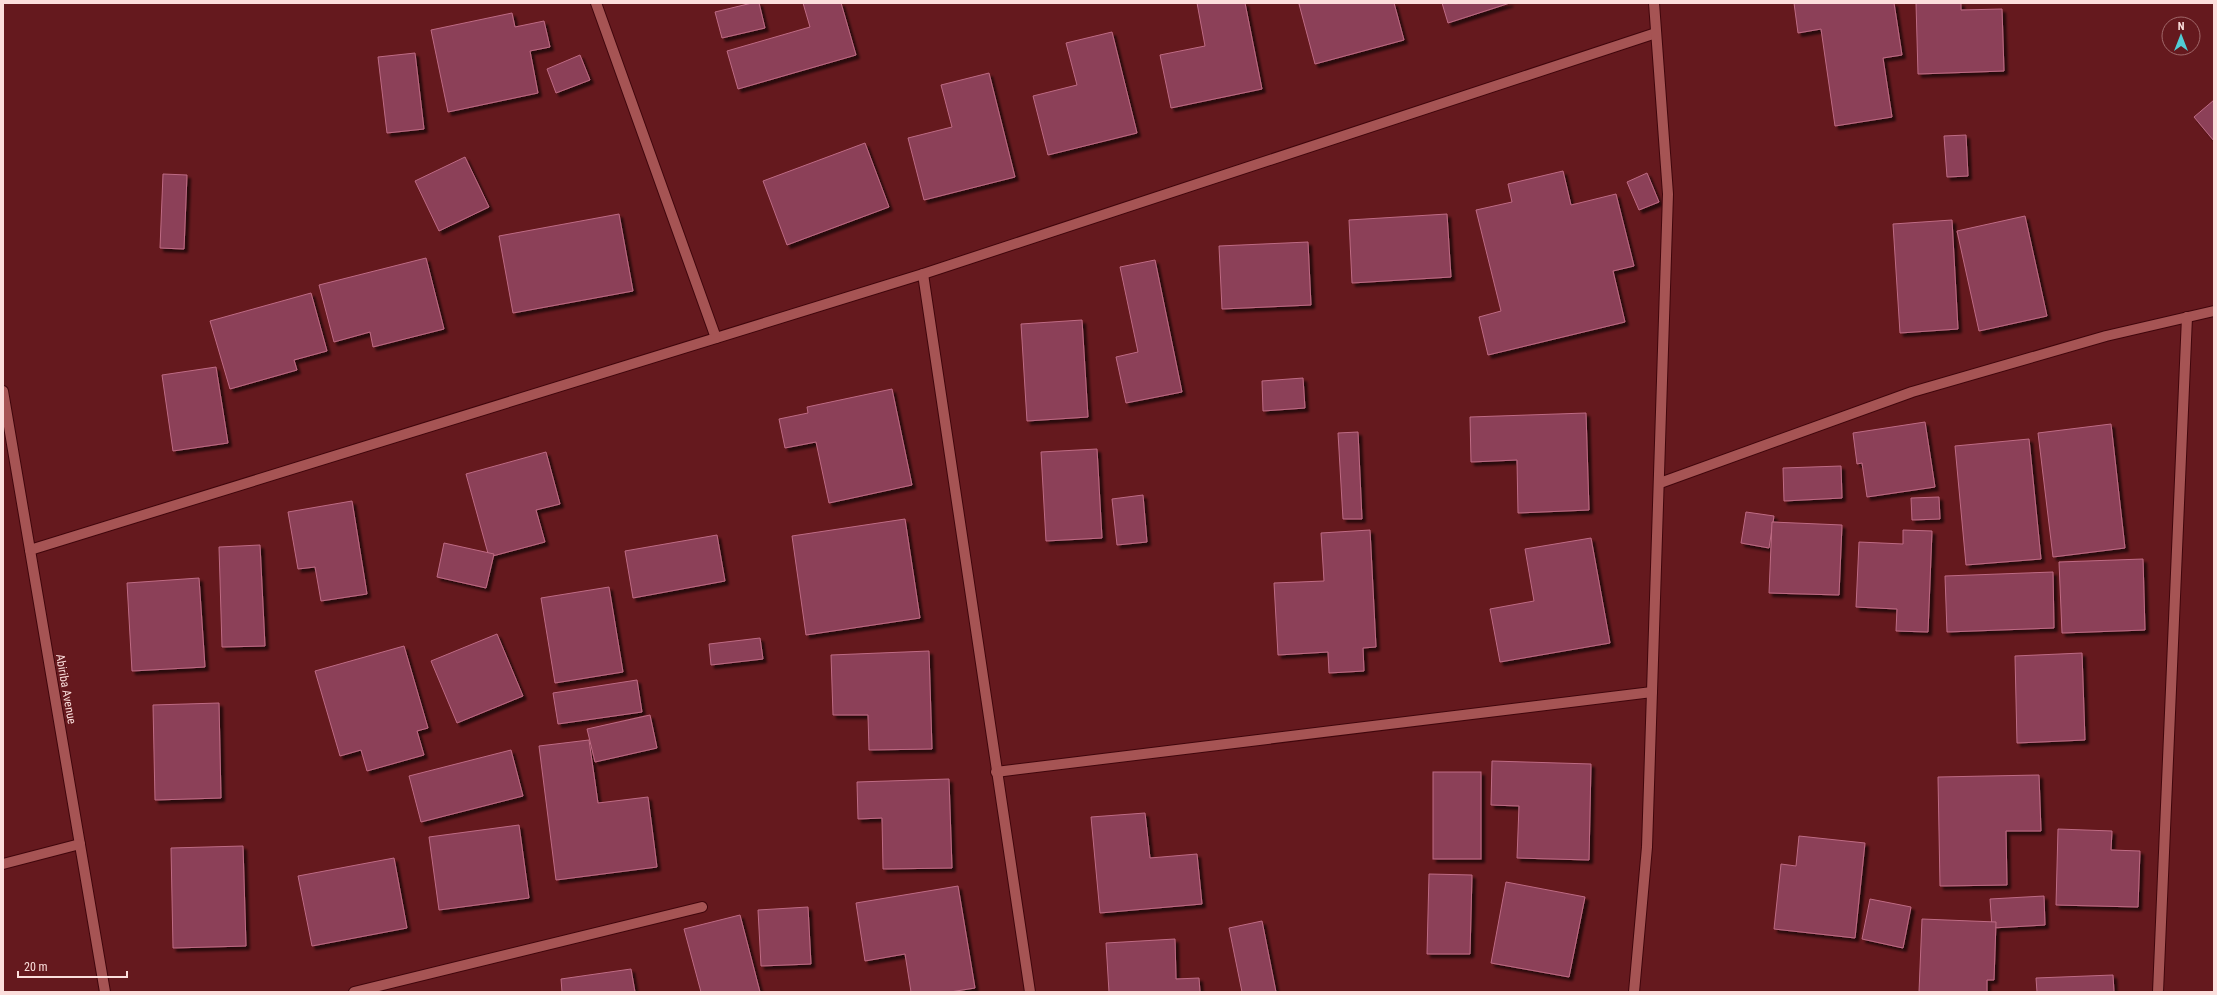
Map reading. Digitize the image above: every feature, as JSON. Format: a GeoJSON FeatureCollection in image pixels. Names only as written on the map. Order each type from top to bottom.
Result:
{"type":"FeatureCollection","features":[{"type":"Feature","properties":{"kind":"street"},"geometry":{"type":"LineString","coordinates":[[596,3],[716,338]]}},
{"type":"Feature","properties":{"kind":"street"},"geometry":{"type":"LineString","coordinates":[[1634,992],[1647,847],[1660,483],[1668,194],[1654,3]]}},
{"type":"Feature","properties":{"kind":"street"},"geometry":{"type":"LineString","coordinates":[[30,550],[923,274],[1656,33]]}},
{"type":"Feature","properties":{"kind":"street"},"geometry":{"type":"LineString","coordinates":[[923,274],[996,772],[1030,992]]}},
{"type":"Feature","properties":{"kind":"street"},"geometry":{"type":"LineString","coordinates":[[1660,483],[1912,392],[2106,336],[2214,311]]}},
{"type":"Feature","properties":{"kind":"street"},"geometry":{"type":"LineString","coordinates":[[2165,992],[2158,992],[2187,317]]}},
{"type":"Feature","properties":{"kind":"street","name":"Abiriba Avenue"},"geometry":{"type":"LineString","coordinates":[[3,391],[105,992]]}},
{"type":"Feature","properties":{"kind":"street"},"geometry":{"type":"LineString","coordinates":[[996,772],[1652,692]]}},
{"type":"Feature","properties":{"kind":"street"},"geometry":{"type":"LineString","coordinates":[[3,864],[80,844]]}},
{"type":"Feature","properties":{"kind":"street"},"geometry":{"type":"LineString","coordinates":[[354,992],[702,907]]}},
{"type":"Feature","properties":{"kind":"building"},"geometry":{"type":"Polygon","coordinates":[[[752,3],[759,3],[765,28],[722,38],[715,12],[752,3]]]}},
{"type":"Feature","properties":{"kind":"building"},"geometry":{"type":"Polygon","coordinates":[[[803,3],[841,3],[856,55],[738,89],[727,51],[810,27],[803,3]]]}},
{"type":"Feature","properties":{"kind":"building"},"geometry":{"type":"Polygon","coordinates":[[[1197,3],[1245,3],[1262,89],[1171,108],[1160,55],[1205,46],[1197,3]]]}},
{"type":"Feature","properties":{"kind":"building"},"geometry":{"type":"Polygon","coordinates":[[[1394,3],[1404,40],[1315,64],[1299,4],[1394,3]]]}},
{"type":"Feature","properties":{"kind":"building"},"geometry":{"type":"Polygon","coordinates":[[[1442,3],[1510,3],[1448,23],[1442,3]]]}},
{"type":"Feature","properties":{"kind":"building"},"geometry":{"type":"Polygon","coordinates":[[[1794,3],[1894,3],[1902,55],[1883,58],[1892,117],[1835,126],[1821,29],[1798,33],[1794,3]]]}},
{"type":"Feature","properties":{"kind":"building"},"geometry":{"type":"Polygon","coordinates":[[[1916,3],[1961,3],[1961,10],[2002,9],[2004,71],[1918,74],[1916,3]]]}},
{"type":"Feature","properties":{"kind":"building"},"geometry":{"type":"Polygon","coordinates":[[[512,13],[515,27],[544,21],[550,47],[530,51],[538,93],[448,112],[431,30],[512,13]]]}},
{"type":"Feature","properties":{"kind":"building"},"geometry":{"type":"Polygon","coordinates":[[[1112,32],[1137,133],[1048,155],[1033,96],[1077,85],[1066,43],[1112,32]]]}},
{"type":"Feature","properties":{"kind":"building"},"geometry":{"type":"Polygon","coordinates":[[[415,53],[424,129],[387,133],[378,57],[415,53]]]}},
{"type":"Feature","properties":{"kind":"building"},"geometry":{"type":"Polygon","coordinates":[[[580,55],[590,80],[556,93],[547,69],[580,55]]]}},
{"type":"Feature","properties":{"kind":"building"},"geometry":{"type":"Polygon","coordinates":[[[989,73],[1015,177],[924,200],[908,138],[952,127],[941,85],[989,73]]]}},
{"type":"Feature","properties":{"kind":"building"},"geometry":{"type":"Polygon","coordinates":[[[2214,100],[2214,141],[2194,117],[2214,100]]]}},
{"type":"Feature","properties":{"kind":"building"},"geometry":{"type":"Polygon","coordinates":[[[1966,135],[1968,176],[1947,177],[1944,136],[1966,135]]]}},
{"type":"Feature","properties":{"kind":"building"},"geometry":{"type":"Polygon","coordinates":[[[865,143],[889,207],[787,245],[763,181],[865,143]]]}},
{"type":"Feature","properties":{"kind":"building"},"geometry":{"type":"Polygon","coordinates":[[[465,157],[489,207],[439,231],[415,181],[465,157]]]}},
{"type":"Feature","properties":{"kind":"building"},"geometry":{"type":"Polygon","coordinates":[[[1563,171],[1571,205],[1616,194],[1634,266],[1613,271],[1625,322],[1488,355],[1479,317],[1501,311],[1476,210],[1512,202],[1508,184],[1563,171]]]}},
{"type":"Feature","properties":{"kind":"building"},"geometry":{"type":"Polygon","coordinates":[[[1647,173],[1659,202],[1639,210],[1627,182],[1647,173]]]}},
{"type":"Feature","properties":{"kind":"building"},"geometry":{"type":"Polygon","coordinates":[[[163,174],[187,175],[184,249],[160,248],[163,174]]]}},
{"type":"Feature","properties":{"kind":"building"},"geometry":{"type":"Polygon","coordinates":[[[619,214],[633,291],[513,313],[499,236],[619,214]]]}},
{"type":"Feature","properties":{"kind":"building"},"geometry":{"type":"Polygon","coordinates":[[[1447,214],[1451,277],[1352,283],[1349,220],[1447,214]]]}},
{"type":"Feature","properties":{"kind":"building"},"geometry":{"type":"Polygon","coordinates":[[[2025,216],[2047,316],[1979,331],[1957,231],[2025,216]]]}},
{"type":"Feature","properties":{"kind":"building"},"geometry":{"type":"Polygon","coordinates":[[[1952,220],[1958,329],[1900,333],[1893,224],[1952,220]]]}},
{"type":"Feature","properties":{"kind":"building"},"geometry":{"type":"Polygon","coordinates":[[[1308,242],[1311,305],[1222,309],[1219,246],[1308,242]]]}},
{"type":"Feature","properties":{"kind":"building"},"geometry":{"type":"Polygon","coordinates":[[[426,258],[444,329],[373,347],[370,332],[334,342],[319,285],[426,258]]]}},
{"type":"Feature","properties":{"kind":"building"},"geometry":{"type":"Polygon","coordinates":[[[1155,260],[1182,392],[1126,403],[1116,357],[1138,352],[1120,267],[1155,260]]]}},
{"type":"Feature","properties":{"kind":"building"},"geometry":{"type":"Polygon","coordinates":[[[311,293],[327,351],[294,360],[297,370],[230,389],[210,321],[311,293]]]}},
{"type":"Feature","properties":{"kind":"building"},"geometry":{"type":"Polygon","coordinates":[[[1082,320],[1088,417],[1027,421],[1021,324],[1082,320]]]}},
{"type":"Feature","properties":{"kind":"building"},"geometry":{"type":"Polygon","coordinates":[[[216,367],[228,443],[173,451],[162,375],[216,367]]]}},
{"type":"Feature","properties":{"kind":"building"},"geometry":{"type":"Polygon","coordinates":[[[1303,378],[1305,408],[1263,411],[1262,381],[1303,378]]]}},
{"type":"Feature","properties":{"kind":"building"},"geometry":{"type":"Polygon","coordinates":[[[892,389],[912,485],[829,503],[816,442],[785,448],[779,419],[808,413],[807,407],[892,389]]]}},
{"type":"Feature","properties":{"kind":"building"},"geometry":{"type":"Polygon","coordinates":[[[1586,413],[1589,510],[1518,513],[1517,460],[1471,462],[1470,417],[1586,413]]]}},
{"type":"Feature","properties":{"kind":"building"},"geometry":{"type":"Polygon","coordinates":[[[1925,422],[1935,487],[1867,497],[1862,463],[1857,464],[1853,433],[1925,422]]]}},
{"type":"Feature","properties":{"kind":"building"},"geometry":{"type":"Polygon","coordinates":[[[2111,424],[2125,548],[2053,557],[2038,433],[2111,424]]]}},
{"type":"Feature","properties":{"kind":"building"},"geometry":{"type":"Polygon","coordinates":[[[1358,432],[1362,519],[1343,519],[1338,433],[1358,432]]]}},
{"type":"Feature","properties":{"kind":"building"},"geometry":{"type":"Polygon","coordinates":[[[2029,439],[2041,559],[1966,565],[1955,446],[2029,439]]]}},
{"type":"Feature","properties":{"kind":"building"},"geometry":{"type":"Polygon","coordinates":[[[1097,449],[1102,538],[1046,541],[1041,452],[1097,449]]]}},
{"type":"Feature","properties":{"kind":"building"},"geometry":{"type":"Polygon","coordinates":[[[546,452],[560,504],[536,510],[545,542],[489,557],[466,474],[546,452]]]}},
{"type":"Feature","properties":{"kind":"building"},"geometry":{"type":"Polygon","coordinates":[[[1841,466],[1842,498],[1784,501],[1783,468],[1841,466]]]}},
{"type":"Feature","properties":{"kind":"building"},"geometry":{"type":"Polygon","coordinates":[[[1143,495],[1147,542],[1117,545],[1112,499],[1143,495]]]}},
{"type":"Feature","properties":{"kind":"building"},"geometry":{"type":"Polygon","coordinates":[[[1939,497],[1940,519],[1912,520],[1911,498],[1939,497]]]}},
{"type":"Feature","properties":{"kind":"building"},"geometry":{"type":"Polygon","coordinates":[[[352,501],[367,594],[321,601],[315,567],[298,569],[288,512],[352,501]]]}},
{"type":"Feature","properties":{"kind":"building"},"geometry":{"type":"Polygon","coordinates":[[[1746,512],[1774,516],[1769,548],[1741,543],[1746,512]]]}},
{"type":"Feature","properties":{"kind":"building"},"geometry":{"type":"Polygon","coordinates":[[[905,519],[920,618],[806,635],[792,536],[905,519]]]}},
{"type":"Feature","properties":{"kind":"building"},"geometry":{"type":"Polygon","coordinates":[[[1772,522],[1842,525],[1839,595],[1769,593],[1772,522]]]}},
{"type":"Feature","properties":{"kind":"building"},"geometry":{"type":"Polygon","coordinates":[[[1370,530],[1376,647],[1363,648],[1364,671],[1329,673],[1328,652],[1278,655],[1274,583],[1324,581],[1321,533],[1370,530]]]}},
{"type":"Feature","properties":{"kind":"building"},"geometry":{"type":"Polygon","coordinates":[[[1903,530],[1932,531],[1928,632],[1896,631],[1897,609],[1856,607],[1859,542],[1903,544],[1903,530]]]}},
{"type":"Feature","properties":{"kind":"building"},"geometry":{"type":"Polygon","coordinates":[[[717,535],[725,581],[633,598],[625,551],[717,535]]]}},
{"type":"Feature","properties":{"kind":"building"},"geometry":{"type":"Polygon","coordinates":[[[1591,538],[1610,643],[1500,662],[1490,609],[1534,601],[1525,549],[1591,538]]]}},
{"type":"Feature","properties":{"kind":"building"},"geometry":{"type":"Polygon","coordinates":[[[444,543],[494,554],[486,588],[437,577],[444,543]]]}},
{"type":"Feature","properties":{"kind":"building"},"geometry":{"type":"Polygon","coordinates":[[[260,545],[265,646],[222,647],[219,547],[260,545]]]}},
{"type":"Feature","properties":{"kind":"building"},"geometry":{"type":"Polygon","coordinates":[[[2143,559],[2145,630],[2062,633],[2059,562],[2143,559]]]}},
{"type":"Feature","properties":{"kind":"building"},"geometry":{"type":"Polygon","coordinates":[[[2053,572],[2054,628],[1947,632],[1945,576],[2053,572]]]}},
{"type":"Feature","properties":{"kind":"building"},"geometry":{"type":"Polygon","coordinates":[[[199,578],[205,667],[132,671],[127,583],[199,578]]]}},
{"type":"Feature","properties":{"kind":"building"},"geometry":{"type":"Polygon","coordinates":[[[609,587],[623,672],[555,683],[541,598],[609,587]]]}},
{"type":"Feature","properties":{"kind":"building"},"geometry":{"type":"Polygon","coordinates":[[[497,634],[523,696],[457,723],[431,661],[497,634]]]}},
{"type":"Feature","properties":{"kind":"building"},"geometry":{"type":"Polygon","coordinates":[[[760,638],[763,659],[711,665],[709,644],[760,638]]]}},
{"type":"Feature","properties":{"kind":"building"},"geometry":{"type":"Polygon","coordinates":[[[404,646],[428,728],[417,731],[424,755],[367,771],[361,750],[340,756],[315,671],[404,646]]]}},
{"type":"Feature","properties":{"kind":"building"},"geometry":{"type":"Polygon","coordinates":[[[929,651],[932,749],[869,750],[868,715],[833,715],[831,655],[929,651]]]}},
{"type":"Feature","properties":{"kind":"building"},"geometry":{"type":"Polygon","coordinates":[[[2082,653],[2085,740],[2017,743],[2015,656],[2082,653]]]}},
{"type":"Feature","properties":{"kind":"building"},"geometry":{"type":"Polygon","coordinates":[[[637,680],[642,712],[558,724],[553,693],[637,680]]]}},
{"type":"Feature","properties":{"kind":"building"},"geometry":{"type":"Polygon","coordinates":[[[219,703],[221,798],[155,800],[153,705],[219,703]]]}},
{"type":"Feature","properties":{"kind":"building"},"geometry":{"type":"Polygon","coordinates":[[[650,715],[657,748],[595,762],[587,729],[650,715]]]}},
{"type":"Feature","properties":{"kind":"building"},"geometry":{"type":"Polygon","coordinates":[[[589,740],[598,803],[648,797],[657,867],[556,880],[539,746],[589,740]]]}},
{"type":"Feature","properties":{"kind":"building"},"geometry":{"type":"Polygon","coordinates":[[[511,750],[523,796],[421,822],[409,776],[511,750]]]}},
{"type":"Feature","properties":{"kind":"building"},"geometry":{"type":"Polygon","coordinates":[[[1492,761],[1591,764],[1589,860],[1517,858],[1519,806],[1491,805],[1492,761]]]}},
{"type":"Feature","properties":{"kind":"building"},"geometry":{"type":"Polygon","coordinates":[[[1433,772],[1481,772],[1481,859],[1433,859],[1433,772]]]}},
{"type":"Feature","properties":{"kind":"building"},"geometry":{"type":"Polygon","coordinates":[[[2039,775],[2041,831],[2006,831],[2007,885],[1940,886],[1938,777],[2039,775]]]}},
{"type":"Feature","properties":{"kind":"building"},"geometry":{"type":"Polygon","coordinates":[[[949,779],[952,868],[883,869],[882,818],[858,819],[857,782],[949,779]]]}},
{"type":"Feature","properties":{"kind":"building"},"geometry":{"type":"Polygon","coordinates":[[[1145,813],[1150,858],[1197,854],[1202,904],[1100,913],[1091,817],[1145,813]]]}},
{"type":"Feature","properties":{"kind":"building"},"geometry":{"type":"Polygon","coordinates":[[[519,825],[529,898],[439,910],[429,837],[519,825]]]}},
{"type":"Feature","properties":{"kind":"building"},"geometry":{"type":"Polygon","coordinates":[[[2058,829],[2112,831],[2111,850],[2140,851],[2138,907],[2056,905],[2058,829]]]}},
{"type":"Feature","properties":{"kind":"building"},"geometry":{"type":"Polygon","coordinates":[[[1799,836],[1865,843],[1855,938],[1774,929],[1781,864],[1796,866],[1799,836]]]}},
{"type":"Feature","properties":{"kind":"building"},"geometry":{"type":"Polygon","coordinates":[[[243,846],[246,946],[173,948],[171,848],[243,846]]]}},
{"type":"Feature","properties":{"kind":"building"},"geometry":{"type":"Polygon","coordinates":[[[394,858],[407,928],[312,946],[298,876],[394,858]]]}},
{"type":"Feature","properties":{"kind":"building"},"geometry":{"type":"Polygon","coordinates":[[[1429,874],[1472,875],[1470,954],[1427,954],[1429,874]]]}},
{"type":"Feature","properties":{"kind":"building"},"geometry":{"type":"Polygon","coordinates":[[[1506,882],[1585,897],[1569,977],[1491,963],[1506,882]]]}},
{"type":"Feature","properties":{"kind":"building"},"geometry":{"type":"Polygon","coordinates":[[[958,886],[975,988],[950,992],[911,992],[905,954],[865,961],[856,903],[958,886]]]}},
{"type":"Feature","properties":{"kind":"building"},"geometry":{"type":"Polygon","coordinates":[[[2044,896],[2045,925],[1992,928],[1990,899],[2044,896]]]}},
{"type":"Feature","properties":{"kind":"building"},"geometry":{"type":"Polygon","coordinates":[[[1870,899],[1911,907],[1903,948],[1862,939],[1870,899]]]}},
{"type":"Feature","properties":{"kind":"building"},"geometry":{"type":"Polygon","coordinates":[[[808,907],[811,964],[761,966],[758,910],[808,907]]]}},
{"type":"Feature","properties":{"kind":"building"},"geometry":{"type":"Polygon","coordinates":[[[740,915],[760,992],[701,992],[684,929],[740,915]]]}},
{"type":"Feature","properties":{"kind":"building"},"geometry":{"type":"Polygon","coordinates":[[[1922,919],[1996,922],[1994,980],[1987,980],[1987,992],[1919,992],[1922,919]]]}},
{"type":"Feature","properties":{"kind":"building"},"geometry":{"type":"Polygon","coordinates":[[[1262,921],[1276,992],[1242,992],[1229,928],[1262,921]]]}},
{"type":"Feature","properties":{"kind":"building"},"geometry":{"type":"Polygon","coordinates":[[[1175,939],[1176,979],[1199,978],[1200,992],[1109,992],[1106,943],[1175,939]]]}},
{"type":"Feature","properties":{"kind":"building"},"geometry":{"type":"Polygon","coordinates":[[[631,969],[635,992],[562,992],[561,979],[631,969]]]}},
{"type":"Feature","properties":{"kind":"building"},"geometry":{"type":"Polygon","coordinates":[[[2113,975],[2114,992],[2037,992],[2036,978],[2113,975]]]}}]}
